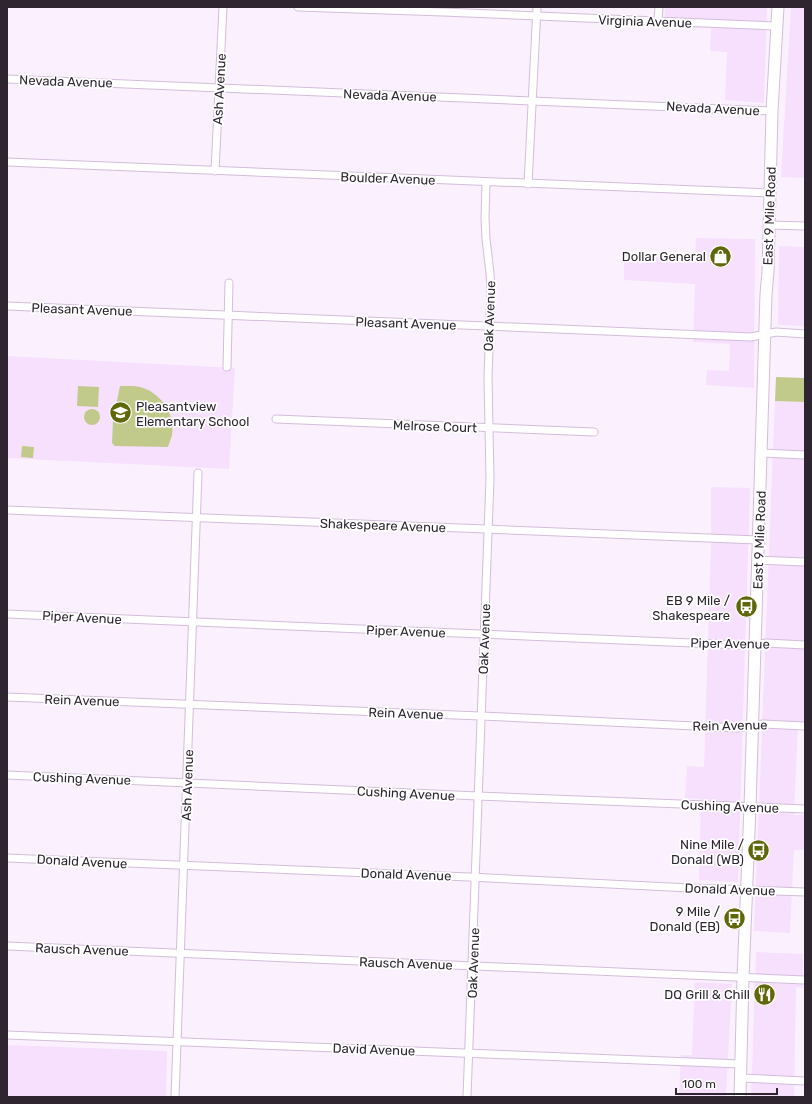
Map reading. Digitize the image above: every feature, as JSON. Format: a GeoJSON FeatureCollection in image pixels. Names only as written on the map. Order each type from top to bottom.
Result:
{"type":"FeatureCollection","features":[{"type":"Feature","properties":{"kind":"main road","name":"East 9 Mile Road"},"geometry":{"type":"LineString","coordinates":[[740,1097],[772,111],[778,7]]}},
{"type":"Feature","properties":{"kind":"street","name":"Ash Avenue"},"geometry":{"type":"LineString","coordinates":[[215,171],[223,7]]}},
{"type":"Feature","properties":{"kind":"street","name":"Virginia Avenue"},"geometry":{"type":"LineString","coordinates":[[298,7],[443,9],[536,16],[776,26]]}},
{"type":"Feature","properties":{"kind":"street"},"geometry":{"type":"LineString","coordinates":[[528,184],[537,7]]}},
{"type":"Feature","properties":{"kind":"street"},"geometry":{"type":"LineString","coordinates":[[658,21],[659,7]]}},
{"type":"Feature","properties":{"kind":"street","name":"Nevada Avenue"},"geometry":{"type":"LineString","coordinates":[[7,79],[772,111]]}},
{"type":"Feature","properties":{"kind":"street","name":"Boulder Avenue"},"geometry":{"type":"LineString","coordinates":[[7,162],[770,193]]}},
{"type":"Feature","properties":{"kind":"street","name":"Oak Avenue"},"geometry":{"type":"LineString","coordinates":[[467,1097],[470,1053],[490,479],[488,378],[491,279],[486,239],[486,182]]}},
{"type":"Feature","properties":{"kind":"street"},"geometry":{"type":"LineString","coordinates":[[769,225],[805,226]]}},
{"type":"Feature","properties":{"kind":"street"},"geometry":{"type":"LineString","coordinates":[[227,367],[229,284]]}},
{"type":"Feature","properties":{"kind":"street","name":"Pleasant Avenue"},"geometry":{"type":"LineString","coordinates":[[7,306],[751,337],[776,332],[805,334]]}},
{"type":"Feature","properties":{"kind":"street","name":"Melrose Court"},"geometry":{"type":"LineString","coordinates":[[276,419],[594,432]]}},
{"type":"Feature","properties":{"kind":"street"},"geometry":{"type":"LineString","coordinates":[[761,453],[805,455]]}},
{"type":"Feature","properties":{"kind":"street","name":"Ash Avenue"},"geometry":{"type":"LineString","coordinates":[[175,1097],[198,518],[198,473]]}},
{"type":"Feature","properties":{"kind":"street","name":"Shakespeare Avenue"},"geometry":{"type":"LineString","coordinates":[[7,510],[758,540]]}},
{"type":"Feature","properties":{"kind":"street"},"geometry":{"type":"LineString","coordinates":[[758,560],[805,562]]}},
{"type":"Feature","properties":{"kind":"street","name":"Piper Avenue"},"geometry":{"type":"LineString","coordinates":[[7,614],[755,646],[766,643],[805,645]]}},
{"type":"Feature","properties":{"kind":"street","name":"Rein Avenue"},"geometry":{"type":"LineString","coordinates":[[7,697],[737,728],[763,724],[805,726]]}},
{"type":"Feature","properties":{"kind":"street","name":"Cushing Avenue"},"geometry":{"type":"LineString","coordinates":[[7,775],[805,809]]}},
{"type":"Feature","properties":{"kind":"street","name":"Donald Avenue"},"geometry":{"type":"LineString","coordinates":[[7,858],[805,892]]}},
{"type":"Feature","properties":{"kind":"street","name":"Rausch Avenue"},"geometry":{"type":"LineString","coordinates":[[7,946],[805,980]]}},
{"type":"Feature","properties":{"kind":"street","name":"David Avenue"},"geometry":{"type":"LineString","coordinates":[[7,1035],[741,1064]]}},
{"type":"Feature","properties":{"kind":"street"},"geometry":{"type":"LineString","coordinates":[[740,1078],[805,1081]]}},
{"type":"Feature","properties":{"kind":"shaded area"},"geometry":{"type":"Polygon","coordinates":[[[665,7],[767,7],[764,103],[725,100],[727,52],[710,51],[711,28],[664,27],[665,7]]]}},
{"type":"Feature","properties":{"kind":"shaded area"},"geometry":{"type":"Polygon","coordinates":[[[791,7],[805,7],[805,178],[781,177],[791,7]]]}},
{"type":"Feature","properties":{"kind":"shaded area"},"geometry":{"type":"Polygon","coordinates":[[[696,238],[755,239],[754,388],[706,385],[707,370],[729,371],[730,344],[693,342],[695,284],[624,280],[624,253],[695,255],[696,238]]]}},
{"type":"Feature","properties":{"kind":"shaded area"},"geometry":{"type":"Polygon","coordinates":[[[779,246],[805,247],[805,326],[778,325],[779,246]]]}},
{"type":"Feature","properties":{"kind":"shaded area","name":"Pleasantview Elementary School"},"geometry":{"type":"Polygon","coordinates":[[[7,356],[235,368],[229,469],[7,458],[7,356]]]}},
{"type":"Feature","properties":{"kind":"shaded area"},"geometry":{"type":"Polygon","coordinates":[[[775,401],[805,402],[805,722],[798,722],[794,815],[805,815],[805,829],[804,850],[794,850],[790,933],[754,931],[775,401]]]}},
{"type":"Feature","properties":{"kind":"shaded area"},"geometry":{"type":"Polygon","coordinates":[[[711,487],[750,488],[738,882],[699,880],[701,799],[685,798],[687,766],[704,767],[711,545],[711,487]]]}},
{"type":"Feature","properties":{"kind":"shaded area"},"geometry":{"type":"Polygon","coordinates":[[[756,952],[803,954],[803,988],[796,987],[794,1097],[751,1097],[756,952]]]}},
{"type":"Feature","properties":{"kind":"shaded area"},"geometry":{"type":"Polygon","coordinates":[[[695,982],[732,984],[726,1097],[679,1097],[681,1055],[692,1055],[695,982]]]}},
{"type":"Feature","properties":{"kind":"shaded area"},"geometry":{"type":"Polygon","coordinates":[[[7,1045],[167,1051],[166,1097],[7,1097],[7,1045]]]}},
{"type":"Feature","properties":{"kind":"green space"},"geometry":{"type":"Polygon","coordinates":[[[776,377],[805,378],[805,402],[775,401],[776,377]]]}},
{"type":"Feature","properties":{"kind":"green space"},"geometry":{"type":"Polygon","coordinates":[[[78,386],[99,387],[98,407],[77,406],[78,386]]]}},
{"type":"Feature","properties":{"kind":"green space"},"geometry":{"type":"Polygon","coordinates":[[[120,386],[142,387],[157,396],[163,402],[171,418],[172,426],[172,435],[168,447],[115,446],[112,443],[113,420],[120,386]]]}},
{"type":"Feature","properties":{"kind":"green space"},"geometry":{"type":"Polygon","coordinates":[[[92,409],[99,414],[100,417],[95,424],[92,425],[85,420],[84,417],[89,410],[92,409]]]}},
{"type":"Feature","properties":{"kind":"green space"},"geometry":{"type":"Polygon","coordinates":[[[22,446],[34,447],[33,458],[21,457],[22,446]]]}},
{"type":"Feature","properties":{"kind":"place","name":"Dollar General"},"geometry":{"type":"Point","coordinates":[721,256]}},
{"type":"Feature","properties":{"kind":"place","name":"Pleasantview Elementary School"},"geometry":{"type":"Point","coordinates":[120,413]}},
{"type":"Feature","properties":{"kind":"place","name":"EB 9 Mile / Shakespeare"},"geometry":{"type":"Point","coordinates":[746,607]}},
{"type":"Feature","properties":{"kind":"place","name":"Nine Mile / Donald (WB)"},"geometry":{"type":"Point","coordinates":[759,851]}},
{"type":"Feature","properties":{"kind":"place","name":"9 Mile / Donald (EB)"},"geometry":{"type":"Point","coordinates":[735,918]}},
{"type":"Feature","properties":{"kind":"place","name":"DQ Grill & Chill"},"geometry":{"type":"Point","coordinates":[765,994]}}]}
